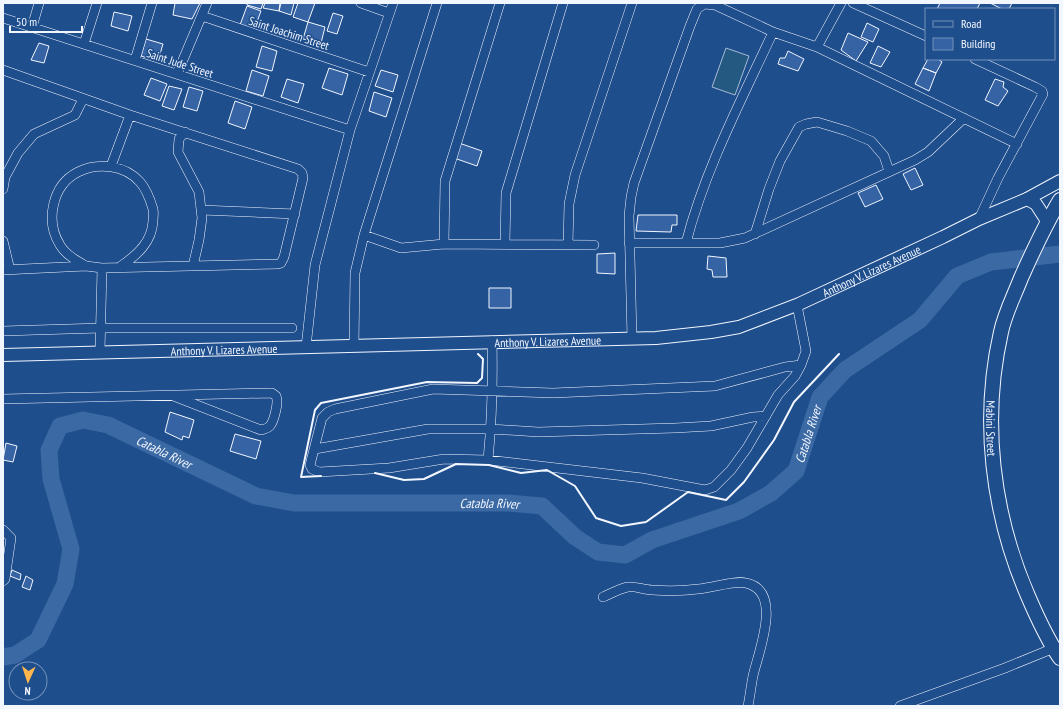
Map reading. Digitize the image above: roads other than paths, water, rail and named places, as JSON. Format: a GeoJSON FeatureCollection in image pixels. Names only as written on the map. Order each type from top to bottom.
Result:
{"type":"FeatureCollection","features":[{"type":"Feature","properties":{"kind":"main road","name":"Anthony V. Lizares Avenue"},"geometry":{"type":"LineString","coordinates":[[3,355],[492,341],[656,338],[711,332],[739,326],[797,305],[943,237],[978,219],[1027,199],[1060,181]]}},
{"type":"Feature","properties":{"kind":"main road"},"geometry":{"type":"LineString","coordinates":[[1027,199],[1036,204],[1047,221]]}},
{"type":"Feature","properties":{"kind":"main road","name":"Mabini Street"},"geometry":{"type":"LineString","coordinates":[[1057,653],[1033,609],[1013,558],[1001,512],[993,466],[991,432],[994,380],[1001,332],[1010,304],[1039,237],[1060,200]]}},
{"type":"Feature","properties":{"kind":"street"},"geometry":{"type":"LineString","coordinates":[[32,27],[39,3]]}},
{"type":"Feature","properties":{"kind":"street"},"geometry":{"type":"LineString","coordinates":[[84,44],[97,3]]}},
{"type":"Feature","properties":{"kind":"street"},"geometry":{"type":"LineString","coordinates":[[135,60],[152,3]]}},
{"type":"Feature","properties":{"kind":"street"},"geometry":{"type":"LineString","coordinates":[[177,74],[207,3]]}},
{"type":"Feature","properties":{"kind":"street"},"geometry":{"type":"LineString","coordinates":[[361,3],[389,13]]}},
{"type":"Feature","properties":{"kind":"street"},"geometry":{"type":"LineString","coordinates":[[306,347],[316,265],[350,130],[393,3]]}},
{"type":"Feature","properties":{"kind":"street"},"geometry":{"type":"LineString","coordinates":[[354,345],[355,273],[364,235],[437,3]]}},
{"type":"Feature","properties":{"kind":"street"},"geometry":{"type":"LineString","coordinates":[[444,244],[445,181],[500,3]]}},
{"type":"Feature","properties":{"kind":"street"},"geometry":{"type":"LineString","coordinates":[[505,244],[506,193],[563,3]]}},
{"type":"Feature","properties":{"kind":"street"},"geometry":{"type":"LineString","coordinates":[[568,245],[569,204],[575,175],[632,3]]}},
{"type":"Feature","properties":{"kind":"street"},"geometry":{"type":"LineString","coordinates":[[817,47],[841,3]]}},
{"type":"Feature","properties":{"kind":"street"},"geometry":{"type":"LineString","coordinates":[[853,3],[925,36]]}},
{"type":"Feature","properties":{"kind":"street"},"geometry":{"type":"LineString","coordinates":[[632,338],[629,216],[634,183],[697,9],[704,4],[715,5],[773,32],[817,47],[1017,144]]}},
{"type":"Feature","properties":{"kind":"street","name":"Saint Joachim Street"},"geometry":{"type":"LineString","coordinates":[[202,16],[369,72]]}},
{"type":"Feature","properties":{"kind":"street","name":"Saint Jude Street"},"geometry":{"type":"LineString","coordinates":[[3,18],[350,130]]}},
{"type":"Feature","properties":{"kind":"street"},"geometry":{"type":"LineString","coordinates":[[686,243],[693,214],[712,165],[773,32]]}},
{"type":"Feature","properties":{"kind":"street"},"geometry":{"type":"LineString","coordinates":[[977,60],[1035,87],[1042,92],[1042,97],[1039,103],[998,178],[978,219]]}},
{"type":"Feature","properties":{"kind":"street"},"geometry":{"type":"LineString","coordinates":[[3,70],[130,115],[298,169],[302,173],[303,178],[284,257],[281,263],[193,266],[121,266],[102,268],[86,266],[7,270],[3,241]]}},
{"type":"Feature","properties":{"kind":"street"},"geometry":{"type":"LineString","coordinates":[[3,189],[6,177],[18,153],[34,134],[75,115],[83,99]]}},
{"type":"Feature","properties":{"kind":"street"},"geometry":{"type":"LineString","coordinates":[[111,166],[130,115]]}},
{"type":"Feature","properties":{"kind":"street"},"geometry":{"type":"LineString","coordinates":[[629,243],[733,241],[755,234],[915,160],[928,152],[964,118]]}},
{"type":"Feature","properties":{"kind":"street"},"geometry":{"type":"LineString","coordinates":[[755,234],[769,189],[780,161],[799,127],[817,122],[871,140],[884,156],[889,171]]}},
{"type":"Feature","properties":{"kind":"street"},"geometry":{"type":"LineString","coordinates":[[185,132],[179,139],[178,152],[199,192],[202,218],[193,266]]}},
{"type":"Feature","properties":{"kind":"street"},"geometry":{"type":"LineString","coordinates":[[86,266],[72,258],[60,246],[53,231],[51,214],[55,197],[64,183],[78,172],[94,167],[111,166],[127,172],[140,182],[150,196],[154,212],[152,229],[146,244],[135,256],[121,266]]}},
{"type":"Feature","properties":{"kind":"street"},"geometry":{"type":"LineString","coordinates":[[201,210],[295,214]]}},
{"type":"Feature","properties":{"kind":"street"},"geometry":{"type":"LineString","coordinates":[[364,235],[401,248],[444,244],[594,245]]}},
{"type":"Feature","properties":{"kind":"street"},"geometry":{"type":"LineString","coordinates":[[100,352],[102,268]]}},
{"type":"Feature","properties":{"kind":"street"},"geometry":{"type":"LineString","coordinates":[[797,305],[806,351],[801,365],[795,376],[778,395],[747,448],[731,470],[714,487],[705,490],[642,478],[488,460],[444,459],[388,468],[319,472],[312,469],[310,465],[322,418],[328,412],[335,409],[433,389],[553,393],[715,386],[785,367],[801,365]]}},
{"type":"Feature","properties":{"kind":"street"},"geometry":{"type":"LineString","coordinates":[[3,331],[101,328],[292,328]]}},
{"type":"Feature","properties":{"kind":"street"},"geometry":{"type":"LineString","coordinates":[[488,460],[493,390],[492,341]]}},
{"type":"Feature","properties":{"kind":"street"},"geometry":{"type":"LineString","coordinates":[[3,399],[172,395],[272,393],[276,396],[278,403],[270,426],[261,430],[172,395]]}},
{"type":"Feature","properties":{"kind":"street"},"geometry":{"type":"LineString","coordinates":[[315,449],[428,429],[491,428],[538,432],[711,426],[753,417],[766,416]]}},
{"type":"Feature","properties":{"kind":"street"},"geometry":{"type":"LineString","coordinates":[[3,530],[11,538],[5,579],[3,581]]}},
{"type":"Feature","properties":{"kind":"street"},"geometry":{"type":"LineString","coordinates":[[603,597],[628,587],[651,590],[698,589],[743,582],[756,587],[761,591],[765,599],[767,614],[766,628],[753,676],[748,706]]}},
{"type":"Feature","properties":{"kind":"street"},"geometry":{"type":"LineString","coordinates":[[900,706],[1005,668],[1057,653]]}},
{"type":"Feature","properties":{"kind":"waterway","name":"Catabla River"},"geometry":{"type":"LineString","coordinates":[[3,657],[15,655],[38,640],[65,584],[71,549],[51,479],[49,450],[60,426],[83,420],[108,425],[256,496],[294,503],[508,503],[542,506],[575,537],[598,552],[625,555],[652,540],[739,511],[771,493],[796,471],[820,397],[845,370],[920,320],[957,276],[991,262],[1060,254]]}}]}
